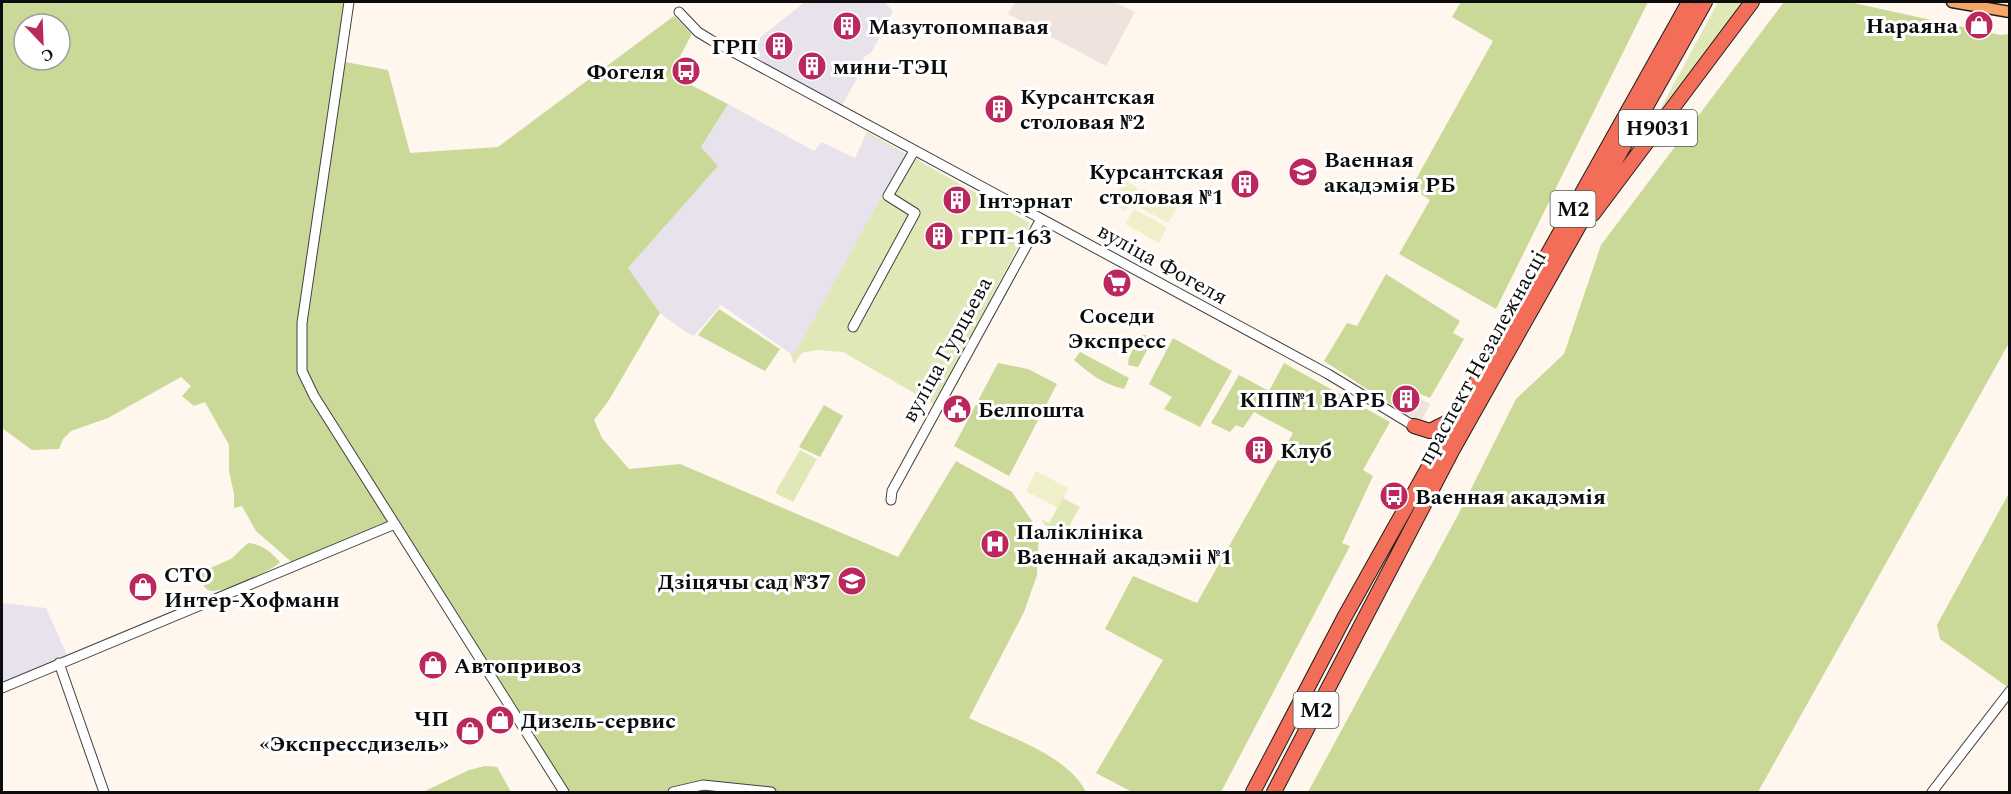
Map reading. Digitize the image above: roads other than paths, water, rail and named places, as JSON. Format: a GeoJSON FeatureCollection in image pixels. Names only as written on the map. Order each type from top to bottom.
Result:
{"type":"FeatureCollection","features":[{"type":"Feature","properties":{"kind":"highway","name":"праспект Незалежнасці"},"geometry":{"type":"LineString","coordinates":[[1252,792],[1354,602],[1689,2]]}},
{"type":"Feature","properties":{"kind":"highway","name":"праспект Незалежнасці"},"geometry":{"type":"LineString","coordinates":[[1274,792],[1453,449],[1705,2]]}},
{"type":"Feature","properties":{"kind":"highway","name":"Н9031"},"geometry":{"type":"LineString","coordinates":[[1563,254],[1752,2]]}},
{"type":"Feature","properties":{"kind":"highway"},"geometry":{"type":"LineString","coordinates":[[1414,426],[1430,431],[1458,416]]}},
{"type":"Feature","properties":{"kind":"highway"},"geometry":{"type":"LineString","coordinates":[[1414,426],[1428,441],[1430,466]]}},
{"type":"Feature","properties":{"kind":"main road"},"geometry":{"type":"LineString","coordinates":[[1952,2],[2010,12]]}},
{"type":"Feature","properties":{"kind":"street"},"geometry":{"type":"LineString","coordinates":[[349,2],[302,323],[301,362],[305,379],[476,657],[564,792]]}},
{"type":"Feature","properties":{"kind":"street","name":"вуліца Фогеля"},"geometry":{"type":"LineString","coordinates":[[679,12],[702,35],[1328,374],[1414,426]]}},
{"type":"Feature","properties":{"kind":"street"},"geometry":{"type":"LineString","coordinates":[[853,327],[915,213],[888,195],[914,151]]}},
{"type":"Feature","properties":{"kind":"street","name":"вуліца Гурцьева"},"geometry":{"type":"LineString","coordinates":[[891,500],[892,491],[937,406],[1041,219]]}},
{"type":"Feature","properties":{"kind":"street"},"geometry":{"type":"LineString","coordinates":[[2,688],[395,524]]}},
{"type":"Feature","properties":{"kind":"street"},"geometry":{"type":"LineString","coordinates":[[59,663],[104,792]]}},
{"type":"Feature","properties":{"kind":"street"},"geometry":{"type":"LineString","coordinates":[[1932,792],[2009,691]]}},
{"type":"Feature","properties":{"kind":"street"},"geometry":{"type":"LineString","coordinates":[[673,792],[686,787],[710,785],[771,792]]}},
{"type":"Feature","properties":{"kind":"place","name":"Нараяна"},"geometry":{"type":"Point","coordinates":[1979,25]}},
{"type":"Feature","properties":{"kind":"place","name":"Мазутопомпавая"},"geometry":{"type":"Point","coordinates":[847,26]}},
{"type":"Feature","properties":{"kind":"place","name":"ГРП"},"geometry":{"type":"Point","coordinates":[779,46]}},
{"type":"Feature","properties":{"kind":"place","name":"мини-ТЭЦ"},"geometry":{"type":"Point","coordinates":[812,66]}},
{"type":"Feature","properties":{"kind":"place","name":"Фогеля"},"geometry":{"type":"Point","coordinates":[686,71]}},
{"type":"Feature","properties":{"kind":"place","name":"Курсантская столовая №2"},"geometry":{"type":"Point","coordinates":[999,109]}},
{"type":"Feature","properties":{"kind":"place","name":"Ваенная акадэмія РБ"},"geometry":{"type":"Point","coordinates":[1303,172]}},
{"type":"Feature","properties":{"kind":"place","name":"Курсантская столовая №1"},"geometry":{"type":"Point","coordinates":[1245,184]}},
{"type":"Feature","properties":{"kind":"place","name":"Інтэрнат"},"geometry":{"type":"Point","coordinates":[957,200]}},
{"type":"Feature","properties":{"kind":"place","name":"ГРП-163"},"geometry":{"type":"Point","coordinates":[939,236]}},
{"type":"Feature","properties":{"kind":"place","name":"Соседи Экспресс"},"geometry":{"type":"Point","coordinates":[1117,283]}},
{"type":"Feature","properties":{"kind":"place","name":"КПП№1 ВАРБ"},"geometry":{"type":"Point","coordinates":[1406,399]}},
{"type":"Feature","properties":{"kind":"place","name":"Белпошта"},"geometry":{"type":"Point","coordinates":[957,409]}},
{"type":"Feature","properties":{"kind":"place","name":"Клуб"},"geometry":{"type":"Point","coordinates":[1259,450]}},
{"type":"Feature","properties":{"kind":"place","name":"Ваенная акадэмія"},"geometry":{"type":"Point","coordinates":[1394,496]}},
{"type":"Feature","properties":{"kind":"place","name":"Паліклініка Ваеннай акадэміі №1"},"geometry":{"type":"Point","coordinates":[995,544]}},
{"type":"Feature","properties":{"kind":"place","name":"Дзіцячы сад №37"},"geometry":{"type":"Point","coordinates":[852,581]}},
{"type":"Feature","properties":{"kind":"place","name":"СТО Интер-Хофманн"},"geometry":{"type":"Point","coordinates":[143,587]}},
{"type":"Feature","properties":{"kind":"place","name":"Автопривоз"},"geometry":{"type":"Point","coordinates":[433,665]}},
{"type":"Feature","properties":{"kind":"place","name":"Дизель-сервис"},"geometry":{"type":"Point","coordinates":[500,720]}},
{"type":"Feature","properties":{"kind":"place","name":"ЧП «Экспрессдизель»"},"geometry":{"type":"Point","coordinates":[470,731]}}]}
